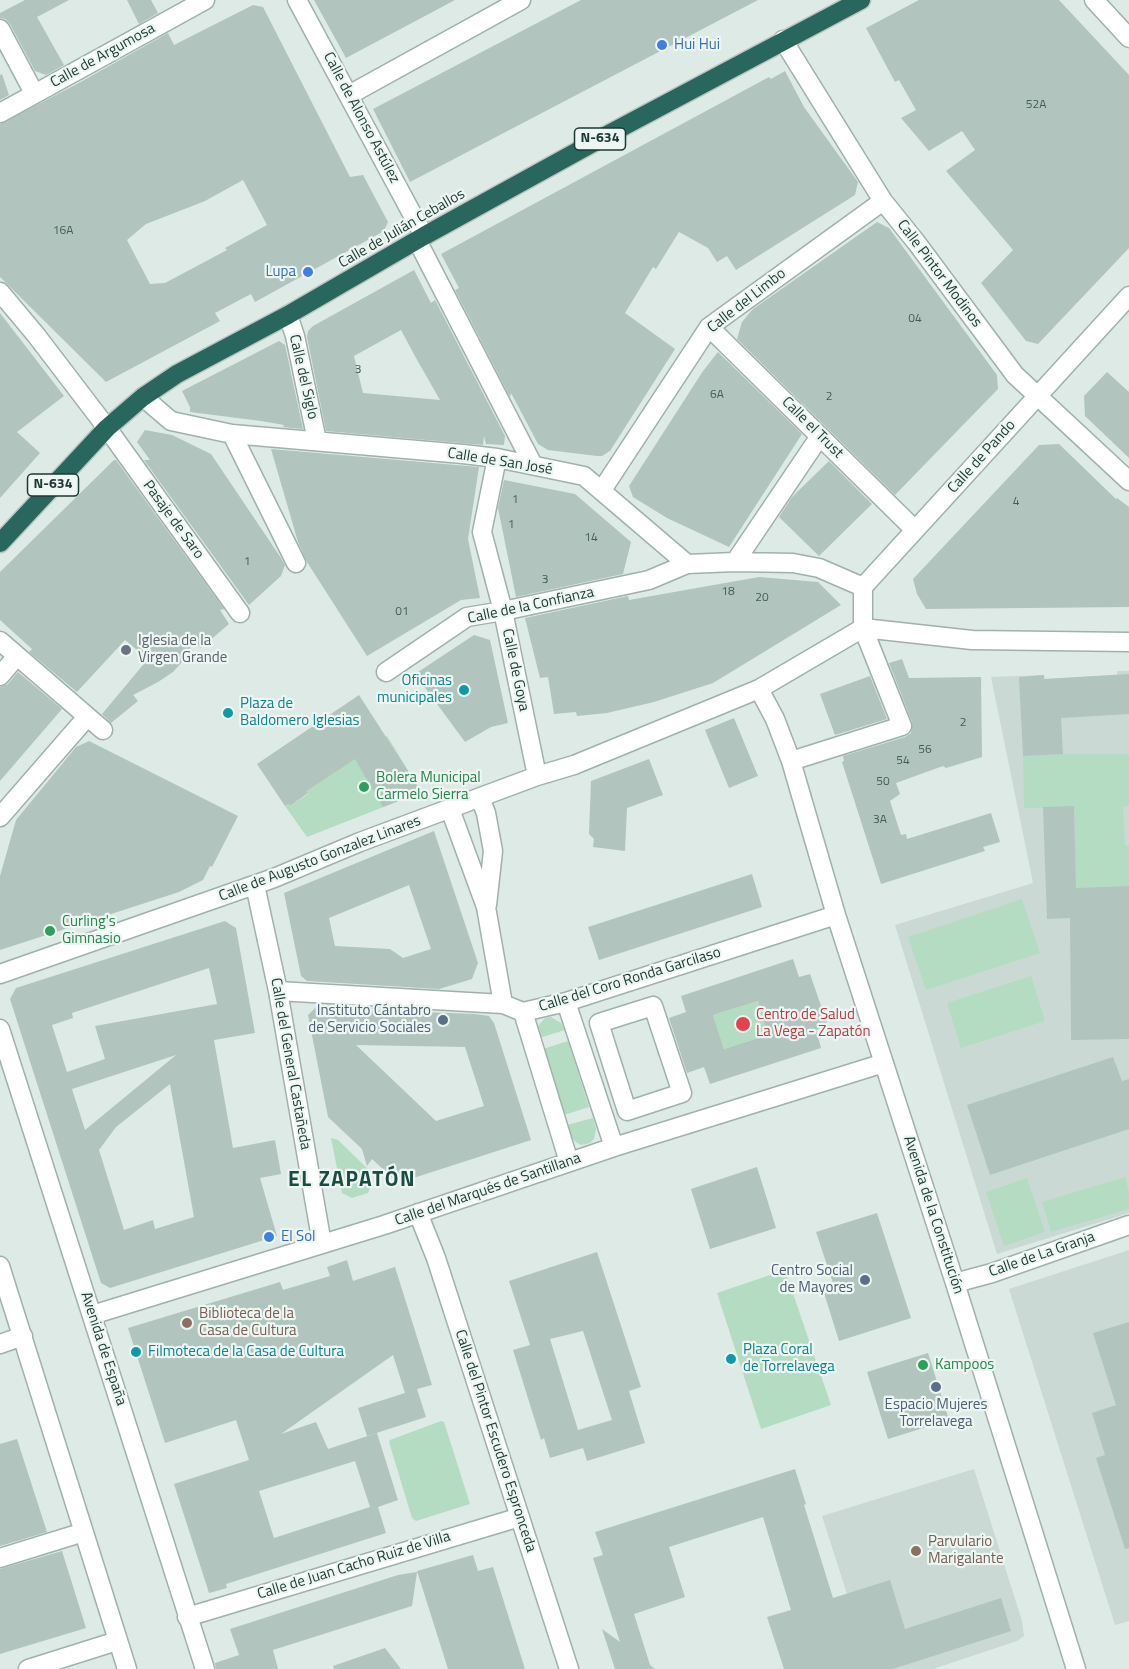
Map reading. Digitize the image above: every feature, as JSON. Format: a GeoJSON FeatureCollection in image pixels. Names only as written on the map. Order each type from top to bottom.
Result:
{"type":"FeatureCollection","features":[{"type":"Feature","properties":{"kind":"highway","name":"Calle de Julián Ceballos"},"geometry":{"type":"LineString","coordinates":[[0,543],[107,428],[143,397],[177,374],[288,315],[421,238],[783,40],[861,0]]}},
{"type":"Feature","properties":{"kind":"street","name":"Calle de Argumosa"},"geometry":{"type":"LineString","coordinates":[[0,113],[205,0]]}},
{"type":"Feature","properties":{"kind":"street","name":"Calle de Alonso Astúlez"},"geometry":{"type":"LineString","coordinates":[[297,0],[349,95],[533,465]]}},
{"type":"Feature","properties":{"kind":"street"},"geometry":{"type":"LineString","coordinates":[[349,95],[521,0]]}},
{"type":"Feature","properties":{"kind":"street"},"geometry":{"type":"LineString","coordinates":[[1094,0],[1129,38]]}},
{"type":"Feature","properties":{"kind":"street"},"geometry":{"type":"LineString","coordinates":[[0,29],[34,93]]}},
{"type":"Feature","properties":{"kind":"street","name":"Calle Pintor Modinos"},"geometry":{"type":"LineString","coordinates":[[783,40],[883,201],[1016,375],[1129,481]]}},
{"type":"Feature","properties":{"kind":"street","name":"Calle del Limbo"},"geometry":{"type":"LineString","coordinates":[[602,490],[709,327],[883,201]]}},
{"type":"Feature","properties":{"kind":"street","name":"Pasaje de Saro"},"geometry":{"type":"LineString","coordinates":[[0,292],[107,428],[240,613]]}},
{"type":"Feature","properties":{"kind":"street","name":"Calle de Pando"},"geometry":{"type":"LineString","coordinates":[[863,587],[1129,296]]}},
{"type":"Feature","properties":{"kind":"street","name":"Calle del Siglo"},"geometry":{"type":"LineString","coordinates":[[288,315],[295,336],[317,441]]}},
{"type":"Feature","properties":{"kind":"street","name":"Calle el Trust"},"geometry":{"type":"LineString","coordinates":[[709,327],[915,530]]}},
{"type":"Feature","properties":{"kind":"street","name":"Calle de San José"},"geometry":{"type":"LineString","coordinates":[[143,397],[171,421],[232,434],[497,458],[584,476],[687,564]]}},
{"type":"Feature","properties":{"kind":"street"},"geometry":{"type":"LineString","coordinates":[[232,434],[296,563]]}},
{"type":"Feature","properties":{"kind":"street"},"geometry":{"type":"LineString","coordinates":[[735,562],[819,436]]}},
{"type":"Feature","properties":{"kind":"street","name":"Calle de Goya"},"geometry":{"type":"LineString","coordinates":[[497,458],[482,532],[503,611],[537,776]]}},
{"type":"Feature","properties":{"kind":"street"},"geometry":{"type":"LineString","coordinates":[[687,564],[793,563],[810,566],[863,587],[863,628],[902,726],[790,761]]}},
{"type":"Feature","properties":{"kind":"street","name":"Calle de la Confianza"},"geometry":{"type":"LineString","coordinates":[[386,672],[467,617],[649,580],[687,564]]}},
{"type":"Feature","properties":{"kind":"street"},"geometry":{"type":"LineString","coordinates":[[863,628],[972,640],[1129,642]]}},
{"type":"Feature","properties":{"kind":"street","name":"Calle de Augusto Gonzalez Linares"},"geometry":{"type":"LineString","coordinates":[[0,974],[255,885],[360,842],[537,776],[574,765],[759,689],[863,628]]}},
{"type":"Feature","properties":{"kind":"street"},"geometry":{"type":"LineString","coordinates":[[0,641],[103,730]]}},
{"type":"Feature","properties":{"kind":"street"},"geometry":{"type":"LineString","coordinates":[[0,676],[17,656]]}},
{"type":"Feature","properties":{"kind":"street","name":"Avenida de la Constitución"},"geometry":{"type":"LineString","coordinates":[[759,689],[775,719],[790,761],[836,915],[1076,1669]]}},
{"type":"Feature","properties":{"kind":"street"},"geometry":{"type":"LineString","coordinates":[[0,817],[87,717]]}},
{"type":"Feature","properties":{"kind":"street"},"geometry":{"type":"LineString","coordinates":[[480,798],[486,813],[493,851],[486,907]]}},
{"type":"Feature","properties":{"kind":"street"},"geometry":{"type":"LineString","coordinates":[[450,809],[486,907],[503,1004]]}},
{"type":"Feature","properties":{"kind":"street","name":"Calle del General Castañeda"},"geometry":{"type":"LineString","coordinates":[[255,885],[278,991],[322,1244]]}},
{"type":"Feature","properties":{"kind":"street","name":"Calle del Coro Ronda Garcilaso"},"geometry":{"type":"LineString","coordinates":[[278,991],[503,1004],[523,1012],[566,1002],[836,915]]}},
{"type":"Feature","properties":{"kind":"street"},"geometry":{"type":"LineString","coordinates":[[566,1002],[614,1147]]}},
{"type":"Feature","properties":{"kind":"street"},"geometry":{"type":"LineString","coordinates":[[653,1006],[682,1093],[627,1111],[599,1023],[653,1006]]}},
{"type":"Feature","properties":{"kind":"street"},"geometry":{"type":"LineString","coordinates":[[523,1012],[569,1162]]}},
{"type":"Feature","properties":{"kind":"street","name":"Avenida de España"},"geometry":{"type":"LineString","coordinates":[[0,1029],[205,1669]]}},
{"type":"Feature","properties":{"kind":"street","name":"Calle del Marqués de Santillana"},"geometry":{"type":"LineString","coordinates":[[92,1316],[418,1213],[614,1147],[884,1063]]}},
{"type":"Feature","properties":{"kind":"street","name":"Calle del Pintor Escudero Espronceda"},"geometry":{"type":"LineString","coordinates":[[418,1213],[436,1258],[569,1669]]}},
{"type":"Feature","properties":{"kind":"street","name":"Calle de La Granja"},"geometry":{"type":"LineString","coordinates":[[955,1283],[992,1273],[1129,1226]]}},
{"type":"Feature","properties":{"kind":"street"},"geometry":{"type":"LineString","coordinates":[[0,1266],[126,1669]]}},
{"type":"Feature","properties":{"kind":"street"},"geometry":{"type":"LineString","coordinates":[[0,1344],[23,1336]]}},
{"type":"Feature","properties":{"kind":"street","name":"Calle de Juan Cacho Ruiz de Villa"},"geometry":{"type":"LineString","coordinates":[[187,1617],[520,1517]]}},
{"type":"Feature","properties":{"kind":"street"},"geometry":{"type":"LineString","coordinates":[[0,1558],[84,1532]]}},
{"type":"Feature","properties":{"kind":"street"},"geometry":{"type":"LineString","coordinates":[[28,1669],[117,1641]]}},
{"type":"Feature","properties":{"kind":"shaded area"},"geometry":{"type":"Polygon","coordinates":[[[1117,671],[1129,671],[1129,1213],[997,1254],[895,925],[1033,883],[991,677],[1044,675],[1045,679],[1117,675],[1117,671]]]}},
{"type":"Feature","properties":{"kind":"shaded area"},"geometry":{"type":"Polygon","coordinates":[[[1129,1250],[1129,1621],[1115,1625],[1009,1289],[1129,1250]]]}},
{"type":"Feature","properties":{"kind":"shaded area","name":"Parvulario Marigalante"},"geometry":{"type":"Polygon","coordinates":[[[974,1469],[1022,1621],[1024,1636],[1017,1641],[933,1669],[871,1669],[822,1516],[974,1469]]]}},
{"type":"Feature","properties":{"kind":"green space","name":"Bolera Municipal Carmelo Sierra"},"geometry":{"type":"Polygon","coordinates":[[[387,736],[417,785],[414,795],[307,837],[285,806],[288,804],[290,806],[308,794],[307,791],[387,736]]]}},
{"type":"Feature","properties":{"kind":"green space"},"geometry":{"type":"Polygon","coordinates":[[[1129,754],[1129,806],[1123,807],[1125,846],[1129,846],[1129,886],[1076,888],[1074,807],[1024,808],[1023,756],[1129,754]]]}},
{"type":"Feature","properties":{"kind":"green space"},"geometry":{"type":"Polygon","coordinates":[[[1022,899],[1040,953],[926,990],[908,937],[1022,899]]]}},
{"type":"Feature","properties":{"kind":"green space"},"geometry":{"type":"Polygon","coordinates":[[[1031,976],[1045,1021],[961,1048],[947,1003],[1031,976]]]}},
{"type":"Feature","properties":{"kind":"green space"},"geometry":{"type":"Polygon","coordinates":[[[758,1001],[761,1011],[790,1028],[724,1049],[713,1015],[758,1001]]]}},
{"type":"Feature","properties":{"kind":"green space"},"geometry":{"type":"Polygon","coordinates":[[[551,1017],[561,1023],[565,1030],[539,1038],[538,1026],[545,1018],[551,1017]]]}},
{"type":"Feature","properties":{"kind":"green space"},"geometry":{"type":"Polygon","coordinates":[[[568,1041],[589,1107],[564,1115],[543,1049],[568,1041]]]}},
{"type":"Feature","properties":{"kind":"green space"},"geometry":{"type":"Polygon","coordinates":[[[593,1118],[596,1129],[594,1139],[590,1143],[581,1145],[572,1138],[567,1125],[593,1118]]]}},
{"type":"Feature","properties":{"kind":"green space"},"geometry":{"type":"Polygon","coordinates":[[[331,1138],[338,1140],[371,1172],[372,1183],[368,1193],[352,1198],[342,1193],[331,1138]]]}},
{"type":"Feature","properties":{"kind":"green space"},"geometry":{"type":"Polygon","coordinates":[[[1125,1177],[1129,1192],[1129,1209],[1051,1232],[1042,1202],[1125,1177]]]}},
{"type":"Feature","properties":{"kind":"green space"},"geometry":{"type":"Polygon","coordinates":[[[1027,1178],[1045,1232],[1004,1246],[986,1192],[1027,1178]]]}},
{"type":"Feature","properties":{"kind":"green space"},"geometry":{"type":"Polygon","coordinates":[[[785,1270],[831,1405],[761,1429],[717,1293],[785,1270]]]}},
{"type":"Feature","properties":{"kind":"green space"},"geometry":{"type":"Polygon","coordinates":[[[441,1421],[444,1422],[470,1504],[416,1521],[412,1518],[389,1442],[441,1421]]]}},
{"type":"Feature","properties":{"kind":"building"},"geometry":{"type":"Polygon","coordinates":[[[25,0],[69,0],[37,17],[64,65],[46,75],[35,71],[10,24],[0,18],[0,13],[25,0]]]}},
{"type":"Feature","properties":{"kind":"building"},"geometry":{"type":"Polygon","coordinates":[[[127,0],[151,0],[158,13],[139,24],[127,0]]]}},
{"type":"Feature","properties":{"kind":"building"},"geometry":{"type":"Polygon","coordinates":[[[314,0],[455,0],[346,58],[314,0]]]}},
{"type":"Feature","properties":{"kind":"building"},"geometry":{"type":"Polygon","coordinates":[[[581,0],[758,0],[410,182],[373,109],[581,0]]]}},
{"type":"Feature","properties":{"kind":"building"},"geometry":{"type":"Polygon","coordinates":[[[919,0],[1059,0],[1129,75],[1129,248],[1038,344],[1026,341],[981,283],[1013,250],[946,171],[975,150],[962,131],[929,151],[901,118],[916,110],[899,80],[895,82],[866,28],[919,0]]]}},
{"type":"Feature","properties":{"kind":"building"},"geometry":{"type":"Polygon","coordinates":[[[253,5],[263,7],[350,177],[363,175],[388,222],[384,231],[255,302],[251,294],[215,313],[220,321],[106,382],[0,277],[0,124],[168,33],[174,45],[253,5]],[[243,180],[205,201],[146,224],[127,240],[150,284],[165,283],[227,250],[225,248],[267,225],[243,180]]]}},
{"type":"Feature","properties":{"kind":"building"},"geometry":{"type":"Polygon","coordinates":[[[785,71],[804,107],[858,182],[855,195],[736,270],[727,256],[717,262],[708,248],[679,232],[656,269],[653,267],[625,313],[675,349],[610,451],[597,456],[548,450],[538,444],[511,393],[510,397],[455,290],[459,288],[441,254],[769,77],[771,79],[785,71]]]}},
{"type":"Feature","properties":{"kind":"building"},"geometry":{"type":"Polygon","coordinates":[[[2,74],[9,95],[0,100],[0,75],[2,74]]]}},
{"type":"Feature","properties":{"kind":"building"},"geometry":{"type":"Polygon","coordinates":[[[877,222],[889,228],[997,375],[998,389],[895,495],[737,339],[742,322],[753,309],[877,222]]]}},
{"type":"Feature","properties":{"kind":"building"},"geometry":{"type":"Polygon","coordinates":[[[414,270],[431,303],[435,300],[505,436],[504,445],[486,444],[484,436],[483,445],[326,431],[307,337],[308,331],[313,326],[414,270]],[[401,330],[354,356],[363,393],[440,400],[401,330]]]}},
{"type":"Feature","properties":{"kind":"building"},"geometry":{"type":"Polygon","coordinates":[[[0,313],[64,396],[17,432],[40,453],[0,498],[0,313]]]}},
{"type":"Feature","properties":{"kind":"building"},"geometry":{"type":"Polygon","coordinates":[[[279,341],[285,345],[303,429],[190,412],[182,391],[279,341]]]}},
{"type":"Feature","properties":{"kind":"building"},"geometry":{"type":"Polygon","coordinates":[[[718,352],[802,434],[729,547],[667,518],[633,497],[629,486],[703,371],[718,352]]]}},
{"type":"Feature","properties":{"kind":"building"},"geometry":{"type":"Polygon","coordinates":[[[1107,372],[1129,392],[1129,458],[1085,416],[1084,396],[1107,372]]]}},
{"type":"Feature","properties":{"kind":"building"},"geometry":{"type":"Polygon","coordinates":[[[145,430],[172,435],[211,454],[281,558],[285,565],[281,576],[249,605],[144,460],[150,460],[137,442],[145,430]]]}},
{"type":"Feature","properties":{"kind":"building"},"geometry":{"type":"Polygon","coordinates":[[[1059,444],[1116,499],[1129,507],[1129,607],[926,609],[917,594],[913,579],[1039,445],[1059,444]]]}},
{"type":"Feature","properties":{"kind":"building"},"geometry":{"type":"Polygon","coordinates":[[[271,449],[479,467],[468,539],[480,598],[461,600],[367,656],[307,562],[298,542],[271,449]]]}},
{"type":"Feature","properties":{"kind":"building"},"geometry":{"type":"Polygon","coordinates":[[[114,460],[224,609],[220,610],[229,624],[201,648],[194,641],[183,661],[173,672],[133,695],[138,701],[111,723],[102,714],[148,659],[125,640],[77,692],[29,652],[32,649],[0,620],[0,572],[114,460]]]}},
{"type":"Feature","properties":{"kind":"building"},"geometry":{"type":"Polygon","coordinates":[[[829,461],[872,504],[819,556],[779,517],[792,497],[829,461]]]}},
{"type":"Feature","properties":{"kind":"building"},"geometry":{"type":"Polygon","coordinates":[[[504,480],[575,494],[631,542],[623,574],[516,597],[498,508],[504,480]]]}},
{"type":"Feature","properties":{"kind":"building"},"geometry":{"type":"Polygon","coordinates":[[[759,577],[818,582],[841,605],[713,683],[654,702],[607,713],[577,716],[576,712],[554,714],[548,677],[540,678],[525,618],[628,596],[629,600],[759,577]]]}},
{"type":"Feature","properties":{"kind":"building","name":"Oficinas municipales"},"geometry":{"type":"Polygon","coordinates":[[[474,635],[490,640],[508,723],[491,727],[465,742],[415,674],[474,635]]]}},
{"type":"Feature","properties":{"kind":"building"},"geometry":{"type":"Polygon","coordinates":[[[902,659],[909,678],[981,677],[982,757],[946,768],[943,766],[896,783],[900,794],[890,801],[901,835],[906,834],[907,839],[991,813],[1000,842],[983,847],[985,851],[881,884],[842,762],[844,761],[843,756],[905,737],[911,733],[912,722],[889,663],[902,659]]]}},
{"type":"Feature","properties":{"kind":"building"},"geometry":{"type":"Polygon","coordinates":[[[18,672],[62,709],[0,781],[0,687],[8,684],[18,672]]]}},
{"type":"Feature","properties":{"kind":"building"},"geometry":{"type":"Polygon","coordinates":[[[1129,674],[1129,714],[1061,718],[1063,754],[1023,756],[1019,677],[1044,675],[1044,679],[1129,674]]]}},
{"type":"Feature","properties":{"kind":"building"},"geometry":{"type":"Polygon","coordinates":[[[870,676],[887,719],[835,735],[820,694],[870,676]]]}},
{"type":"Feature","properties":{"kind":"building"},"geometry":{"type":"Polygon","coordinates":[[[359,695],[417,785],[414,795],[383,807],[355,759],[307,791],[308,793],[290,806],[288,804],[285,806],[257,764],[359,695]]]}},
{"type":"Feature","properties":{"kind":"building"},"geometry":{"type":"Polygon","coordinates":[[[734,718],[758,776],[729,788],[705,730],[734,718]]]}},
{"type":"Feature","properties":{"kind":"building"},"geometry":{"type":"Polygon","coordinates":[[[89,741],[238,816],[203,880],[179,892],[0,950],[0,876],[16,820],[76,747],[89,741]]]}},
{"type":"Feature","properties":{"kind":"building"},"geometry":{"type":"Polygon","coordinates":[[[649,759],[663,795],[627,808],[625,851],[593,847],[594,839],[589,834],[591,781],[649,759]]]}},
{"type":"Feature","properties":{"kind":"building"},"geometry":{"type":"Polygon","coordinates":[[[1074,806],[1076,888],[1129,886],[1129,1039],[1071,1040],[1070,918],[1047,919],[1043,807],[1074,806]]]}},
{"type":"Feature","properties":{"kind":"building"},"geometry":{"type":"Polygon","coordinates":[[[434,831],[478,963],[472,979],[439,989],[307,981],[301,976],[284,893],[434,831]],[[409,885],[329,918],[335,946],[390,949],[403,958],[431,949],[409,885]]]}},
{"type":"Feature","properties":{"kind":"building"},"geometry":{"type":"Polygon","coordinates":[[[752,874],[762,907],[599,960],[588,927],[752,874]]]}},
{"type":"Feature","properties":{"kind":"building"},"geometry":{"type":"Polygon","coordinates":[[[225,921],[236,928],[255,1033],[214,1040],[233,1148],[275,1140],[281,1174],[260,1178],[277,1236],[110,1288],[101,1283],[10,999],[16,988],[225,921]],[[209,968],[72,1013],[73,1018],[52,1025],[67,1072],[105,1059],[95,1026],[217,1004],[209,968]],[[176,1055],[72,1089],[85,1130],[176,1055]],[[170,1084],[116,1127],[99,1150],[124,1230],[153,1220],[155,1229],[194,1217],[170,1084]]]}},
{"type":"Feature","properties":{"kind":"building","name":"Centro de Salud La Vega - Zapatón"},"geometry":{"type":"Polygon","coordinates":[[[793,959],[799,977],[810,974],[828,1026],[816,1030],[821,1048],[710,1084],[704,1067],[687,1073],[669,1018],[686,1012],[681,996],[793,959]],[[758,1001],[713,1015],[724,1049],[768,1035],[758,1001]]]}},
{"type":"Feature","properties":{"kind":"building"},"geometry":{"type":"Polygon","coordinates":[[[318,1005],[489,1016],[494,1023],[531,1140],[398,1183],[372,1159],[367,1166],[362,1149],[328,1117],[308,1015],[318,1005]],[[356,1045],[436,1121],[484,1106],[465,1047],[356,1045]]]}},
{"type":"Feature","properties":{"kind":"building"},"geometry":{"type":"Polygon","coordinates":[[[1113,1057],[1122,1081],[1129,1079],[1129,1129],[990,1175],[967,1105],[1113,1057]]]}},
{"type":"Feature","properties":{"kind":"building"},"geometry":{"type":"Polygon","coordinates":[[[757,1167],[776,1228],[710,1249],[691,1189],[757,1167]]]}},
{"type":"Feature","properties":{"kind":"building","name":"Centro Social de Mayores"},"geometry":{"type":"Polygon","coordinates":[[[877,1213],[911,1318],[839,1341],[824,1293],[835,1289],[816,1232],[877,1213]]]}},
{"type":"Feature","properties":{"kind":"building"},"geometry":{"type":"Polygon","coordinates":[[[597,1252],[641,1387],[629,1391],[645,1443],[587,1461],[583,1448],[550,1458],[544,1438],[541,1440],[513,1350],[530,1345],[509,1281],[597,1252]],[[583,1331],[550,1339],[578,1430],[612,1420],[583,1331]]]}},
{"type":"Feature","properties":{"kind":"building"},"geometry":{"type":"Polygon","coordinates":[[[347,1260],[353,1281],[395,1267],[432,1385],[417,1389],[426,1417],[367,1436],[358,1408],[405,1393],[393,1355],[281,1434],[316,1422],[328,1449],[377,1433],[398,1500],[378,1507],[386,1533],[226,1584],[227,1588],[209,1593],[174,1484],[249,1460],[236,1420],[165,1443],[128,1328],[280,1282],[283,1290],[330,1276],[327,1267],[347,1260]],[[355,1461],[259,1491],[274,1538],[370,1507],[355,1461]]]}},
{"type":"Feature","properties":{"kind":"building"},"geometry":{"type":"Polygon","coordinates":[[[1129,1322],[1129,1548],[1125,1549],[1096,1458],[1105,1455],[1092,1413],[1116,1405],[1093,1333],[1129,1322]]]}},
{"type":"Feature","properties":{"kind":"building"},"geometry":{"type":"Polygon","coordinates":[[[928,1353],[949,1420],[888,1439],[867,1372],[928,1353]]]}},
{"type":"Feature","properties":{"kind":"building"},"geometry":{"type":"Polygon","coordinates":[[[17,1439],[47,1532],[0,1546],[0,1444],[17,1439]]]}},
{"type":"Feature","properties":{"kind":"building"},"geometry":{"type":"Polygon","coordinates":[[[795,1469],[833,1598],[890,1580],[905,1629],[1001,1598],[1011,1631],[893,1669],[784,1669],[767,1617],[791,1610],[763,1517],[669,1547],[685,1597],[634,1614],[650,1665],[655,1669],[615,1669],[602,1629],[620,1642],[593,1558],[603,1555],[595,1532],[795,1469]]]}},
{"type":"Feature","properties":{"kind":"building"},"geometry":{"type":"Polygon","coordinates":[[[62,1551],[86,1628],[0,1654],[0,1569],[62,1551]]]}},
{"type":"Feature","properties":{"kind":"building"},"geometry":{"type":"Polygon","coordinates":[[[473,1555],[478,1571],[493,1567],[525,1669],[448,1669],[417,1571],[473,1555]]]}},
{"type":"Feature","properties":{"kind":"building"},"geometry":{"type":"Polygon","coordinates":[[[417,1572],[412,1606],[273,1650],[278,1669],[216,1669],[215,1663],[239,1655],[230,1629],[398,1575],[417,1572]]]}},
{"type":"Feature","properties":{"kind":"building"},"geometry":{"type":"Polygon","coordinates":[[[385,1648],[401,1669],[334,1669],[333,1666],[385,1648]]]}},
{"type":"Feature","properties":{"kind":"place","name":"Hui Hui"},"geometry":{"type":"Point","coordinates":[662,45]}},
{"type":"Feature","properties":{"kind":"place","name":"Lupa"},"geometry":{"type":"Point","coordinates":[308,272]}},
{"type":"Feature","properties":{"kind":"place","name":"Iglesia de la Virgen Grande"},"geometry":{"type":"Point","coordinates":[126,650]}},
{"type":"Feature","properties":{"kind":"place","name":"Oficinas municipales"},"geometry":{"type":"Point","coordinates":[464,690]}},
{"type":"Feature","properties":{"kind":"place","name":"Plaza de Baldomero Iglesias"},"geometry":{"type":"Point","coordinates":[228,713]}},
{"type":"Feature","properties":{"kind":"place","name":"Bolera Municipal Carmelo Sierra"},"geometry":{"type":"Point","coordinates":[364,787]}},
{"type":"Feature","properties":{"kind":"place","name":"Curling's Gimnasio"},"geometry":{"type":"Point","coordinates":[50,931]}},
{"type":"Feature","properties":{"kind":"place","name":"Instituto Cántabro de Servicio Sociales"},"geometry":{"type":"Point","coordinates":[443,1020]}},
{"type":"Feature","properties":{"kind":"place","name":"Centro de Salud La Vega - Zapatón"},"geometry":{"type":"Point","coordinates":[743,1024]}},
{"type":"Feature","properties":{"kind":"place","name":"El Sol"},"geometry":{"type":"Point","coordinates":[269,1237]}},
{"type":"Feature","properties":{"kind":"place","name":"Centro Social de Mayores"},"geometry":{"type":"Point","coordinates":[865,1280]}},
{"type":"Feature","properties":{"kind":"place","name":"Biblioteca de la Casa de Cultura"},"geometry":{"type":"Point","coordinates":[187,1323]}},
{"type":"Feature","properties":{"kind":"place","name":"Filmoteca de la Casa de Cultura"},"geometry":{"type":"Point","coordinates":[136,1352]}},
{"type":"Feature","properties":{"kind":"place","name":"Plaza Coral de Torrelavega"},"geometry":{"type":"Point","coordinates":[731,1359]}},
{"type":"Feature","properties":{"kind":"place","name":"Kampoos"},"geometry":{"type":"Point","coordinates":[923,1365]}},
{"type":"Feature","properties":{"kind":"place","name":"Espacio Mujeres Torrelavega"},"geometry":{"type":"Point","coordinates":[936,1387]}},
{"type":"Feature","properties":{"kind":"place","name":"Parvulario Marigalante"},"geometry":{"type":"Point","coordinates":[916,1551]}},
{"type":"Feature","properties":{"kind":"district","name":"EL ZAPATÓN"},"geometry":{"type":"Point","coordinates":[352,1181]}}]}
